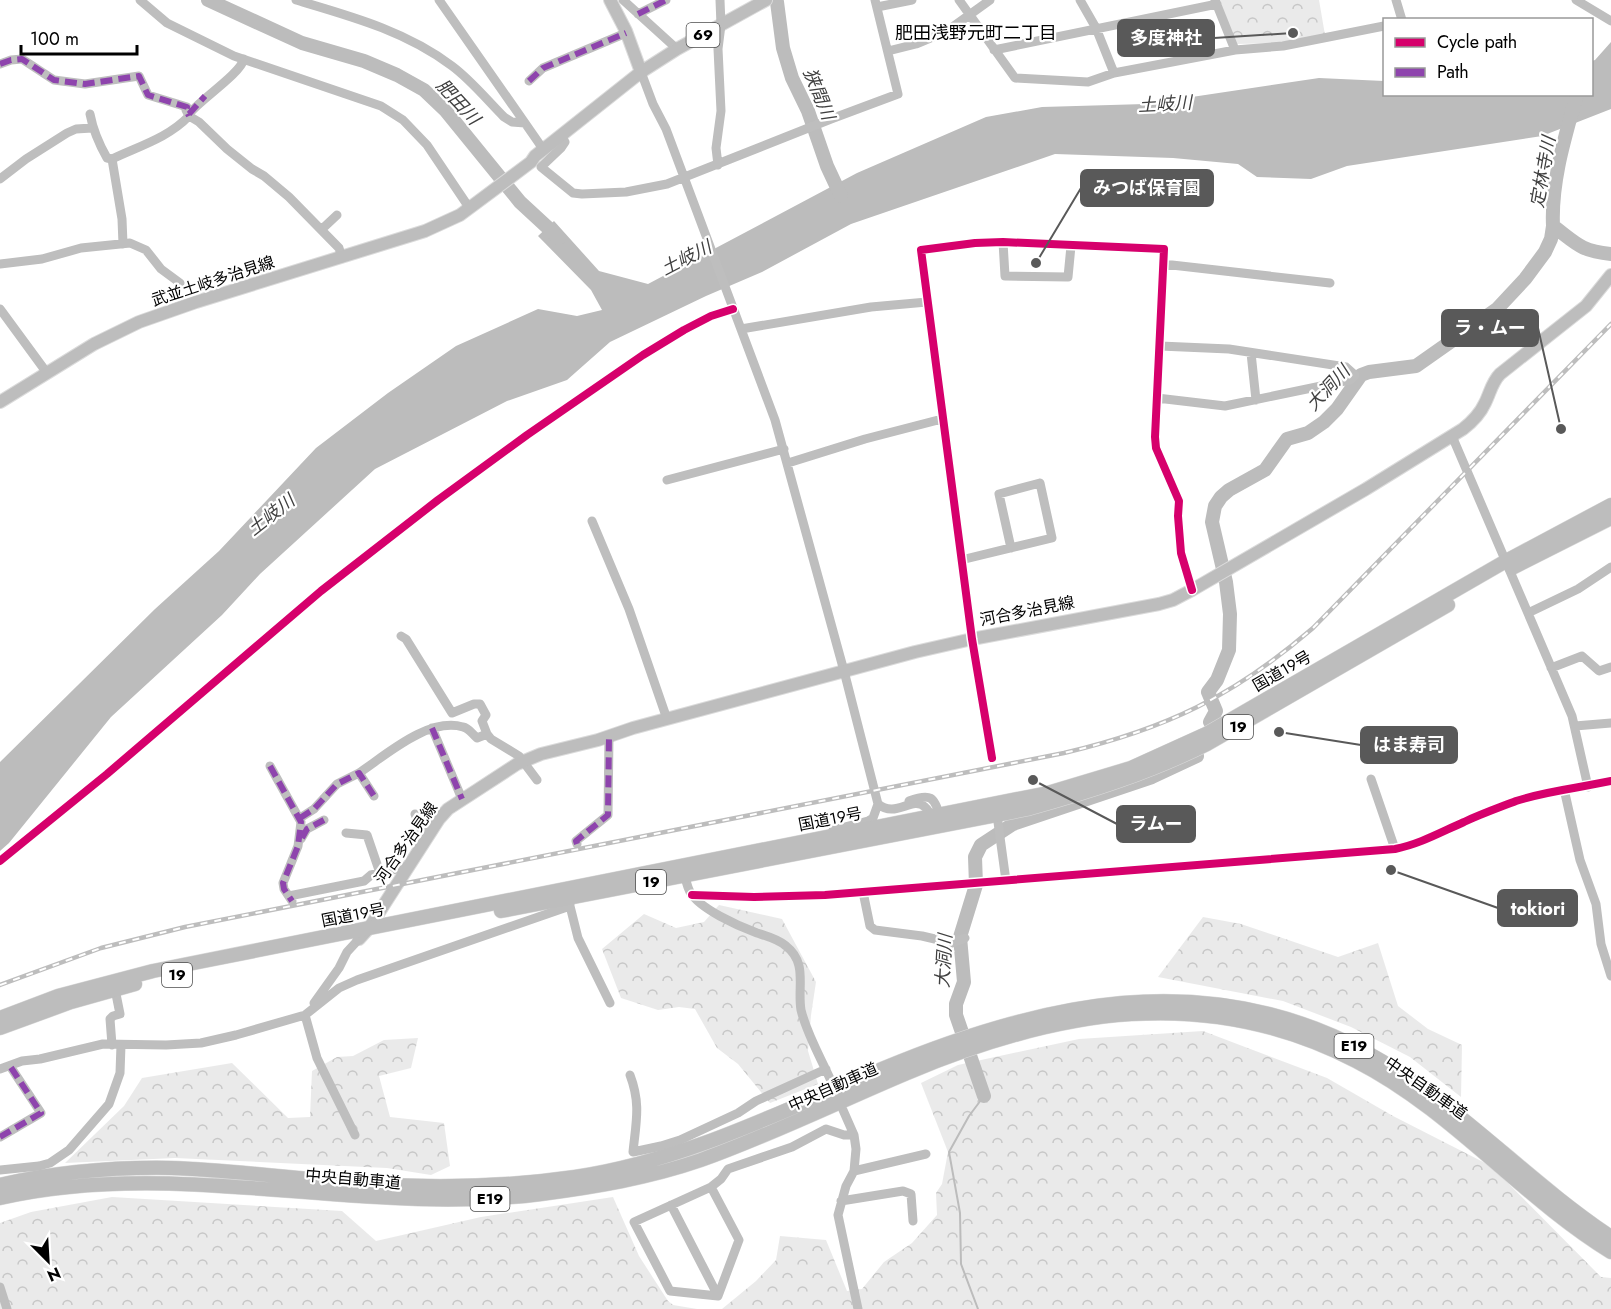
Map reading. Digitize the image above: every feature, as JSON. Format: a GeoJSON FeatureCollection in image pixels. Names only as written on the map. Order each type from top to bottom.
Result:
{"type":"FeatureCollection","features":[{"type":"Feature","properties":{"kind":"highway","name":"国道19号"},"geometry":{"type":"LineString","coordinates":[[0,1018],[58,996],[111,981],[570,897],[806,841],[937,819],[998,822],[1027,809],[1112,785],[1176,759],[1263,713],[1611,505]]}},
{"type":"Feature","properties":{"kind":"highway","name":"国道19号"},"geometry":{"type":"LineString","coordinates":[[684,871],[937,819],[1048,793],[1107,776],[1151,760],[1206,734],[1508,565],[1611,518]]}},
{"type":"Feature","properties":{"kind":"highway","name":"国道19号"},"geometry":{"type":"LineString","coordinates":[[0,1028],[71,1002],[116,989],[364,934]]}},
{"type":"Feature","properties":{"kind":"highway","name":"中央自動車道"},"geometry":{"type":"LineString","coordinates":[[0,1185],[60,1174],[147,1169],[232,1172],[404,1186],[481,1186],[577,1177],[624,1168],[708,1143],[955,1047],[1043,1020],[1112,1003],[1182,1001],[1246,1010],[1275,1017],[1324,1033],[1361,1050],[1414,1082],[1462,1118],[1564,1203],[1611,1237]]}},
{"type":"Feature","properties":{"kind":"highway","name":"中央自動車道"},"geometry":{"type":"LineString","coordinates":[[1043,1020],[1181,1013],[1244,1022],[1328,1048],[1383,1076],[1431,1109],[1565,1220],[1611,1252]]}},
{"type":"Feature","properties":{"kind":"highway","name":"中央自動車道"},"geometry":{"type":"LineString","coordinates":[[0,1198],[62,1187],[173,1182],[404,1200],[492,1199],[579,1190],[625,1181],[700,1160],[775,1132],[955,1047]]}},
{"type":"Feature","properties":{"kind":"main road","name":"69"},"geometry":{"type":"LineString","coordinates":[[641,72],[677,49],[766,0]]}},
{"type":"Feature","properties":{"kind":"main road"},"geometry":{"type":"LineString","coordinates":[[616,1],[641,72]]}},
{"type":"Feature","properties":{"kind":"main road","name":"武並土岐多治見線"},"geometry":{"type":"LineString","coordinates":[[0,402],[94,344],[139,322],[196,302],[415,235],[460,215],[470,203],[561,136],[641,72]]}},
{"type":"Feature","properties":{"kind":"main road","name":"河合多治見線"},"geometry":{"type":"LineString","coordinates":[[364,934],[448,809],[541,754],[844,671],[972,639],[1159,604],[1192,591],[1463,429],[1478,415],[1495,379],[1586,306],[1611,275]]}},
{"type":"Feature","properties":{"kind":"street"},"geometry":{"type":"LineString","coordinates":[[140,0],[167,23],[244,59],[381,106],[402,120],[427,146],[470,203]]}},
{"type":"Feature","properties":{"kind":"street"},"geometry":{"type":"LineString","coordinates":[[297,0],[396,33],[418,44],[453,67],[504,117],[512,122],[525,123]]}},
{"type":"Feature","properties":{"kind":"street"},"geometry":{"type":"LineString","coordinates":[[439,0],[525,123],[534,156]]}},
{"type":"Feature","properties":{"kind":"street"},"geometry":{"type":"LineString","coordinates":[[638,14],[666,0]]}},
{"type":"Feature","properties":{"kind":"street"},"geometry":{"type":"LineString","coordinates":[[718,165],[716,148],[721,111],[718,50],[721,25],[720,0]]}},
{"type":"Feature","properties":{"kind":"street"},"geometry":{"type":"LineString","coordinates":[[561,136],[565,142],[541,167],[573,193],[626,192],[684,179],[831,118],[898,94],[876,4],[912,0]]}},
{"type":"Feature","properties":{"kind":"street"},"geometry":{"type":"LineString","coordinates":[[959,0],[1015,78],[1088,82],[1114,73],[1235,50],[1283,46],[1383,26]]}},
{"type":"Feature","properties":{"kind":"street"},"geometry":{"type":"LineString","coordinates":[[888,51],[916,44],[947,31],[990,0]]}},
{"type":"Feature","properties":{"kind":"street"},"geometry":{"type":"LineString","coordinates":[[1080,0],[1096,27],[1114,73]]}},
{"type":"Feature","properties":{"kind":"street"},"geometry":{"type":"LineString","coordinates":[[1396,0],[1401,18]]}},
{"type":"Feature","properties":{"kind":"street"},"geometry":{"type":"LineString","coordinates":[[1576,0],[1611,21]]}},
{"type":"Feature","properties":{"kind":"street"},"geometry":{"type":"LineString","coordinates":[[616,1],[638,14],[677,49]]}},
{"type":"Feature","properties":{"kind":"street"},"geometry":{"type":"LineString","coordinates":[[994,50],[1216,2],[1235,50]]}},
{"type":"Feature","properties":{"kind":"street"},"geometry":{"type":"LineString","coordinates":[[529,81],[543,68],[626,33]]}},
{"type":"Feature","properties":{"kind":"street"},"geometry":{"type":"LineString","coordinates":[[0,64],[22,59],[54,80],[85,84],[139,76],[148,95],[187,107],[189,115],[234,155],[289,197],[339,248],[342,258]]}},
{"type":"Feature","properties":{"kind":"street"},"geometry":{"type":"LineString","coordinates":[[90,114],[92,128],[107,158],[112,159],[178,127],[205,96],[240,69],[244,59]]}},
{"type":"Feature","properties":{"kind":"street"},"geometry":{"type":"LineString","coordinates":[[641,72],[653,104],[666,129],[765,392],[784,449],[875,790],[878,804],[873,818],[806,841]]}},
{"type":"Feature","properties":{"kind":"street"},"geometry":{"type":"LineString","coordinates":[[0,179],[67,133],[76,129],[92,128]]}},
{"type":"Feature","properties":{"kind":"street"},"geometry":{"type":"LineString","coordinates":[[112,159],[123,219],[123,244]]}},
{"type":"Feature","properties":{"kind":"street"},"geometry":{"type":"LineString","coordinates":[[321,230],[338,215]]}},
{"type":"Feature","properties":{"kind":"street"},"geometry":{"type":"LineString","coordinates":[[1003,242],[1005,276],[1068,277],[1071,246]]}},
{"type":"Feature","properties":{"kind":"street"},"geometry":{"type":"LineString","coordinates":[[992,758],[972,639],[921,250],[1003,242],[1164,249],[1156,448],[1179,501],[1181,553],[1192,591]]}},
{"type":"Feature","properties":{"kind":"street"},"geometry":{"type":"LineString","coordinates":[[0,264],[42,259],[81,248],[130,243],[143,248],[161,269],[180,283]]}},
{"type":"Feature","properties":{"kind":"street"},"geometry":{"type":"LineString","coordinates":[[1163,264],[1330,283]]}},
{"type":"Feature","properties":{"kind":"street"},"geometry":{"type":"LineString","coordinates":[[741,329],[871,307],[927,302]]}},
{"type":"Feature","properties":{"kind":"street"},"geometry":{"type":"LineString","coordinates":[[0,309],[47,373]]}},
{"type":"Feature","properties":{"kind":"street"},"geometry":{"type":"LineString","coordinates":[[0,861],[107,774],[321,591],[438,501],[643,355],[711,316],[733,309]]}},
{"type":"Feature","properties":{"kind":"street"},"geometry":{"type":"LineString","coordinates":[[1157,398],[1226,406],[1350,380],[1355,375],[1346,367],[1229,349],[1160,346]]}},
{"type":"Feature","properties":{"kind":"street"},"geometry":{"type":"LineString","coordinates":[[1251,353],[1256,400]]}},
{"type":"Feature","properties":{"kind":"street"},"geometry":{"type":"LineString","coordinates":[[788,463],[942,419]]}},
{"type":"Feature","properties":{"kind":"street"},"geometry":{"type":"LineString","coordinates":[[1452,436],[1575,726],[1588,787]]}},
{"type":"Feature","properties":{"kind":"street"},"geometry":{"type":"LineString","coordinates":[[667,480],[784,449]]}},
{"type":"Feature","properties":{"kind":"street"},"geometry":{"type":"LineString","coordinates":[[961,560],[1011,548],[1052,538],[1040,483],[999,494],[1011,548]]}},
{"type":"Feature","properties":{"kind":"street"},"geometry":{"type":"LineString","coordinates":[[592,521],[629,609],[668,718]]}},
{"type":"Feature","properties":{"kind":"street"},"geometry":{"type":"LineString","coordinates":[[1528,613],[1578,589],[1611,567]]}},
{"type":"Feature","properties":{"kind":"street"},"geometry":{"type":"LineString","coordinates":[[401,636],[406,639],[452,713],[474,704],[480,704],[486,714],[482,721],[487,734],[524,762],[537,780]]}},
{"type":"Feature","properties":{"kind":"street"},"geometry":{"type":"LineString","coordinates":[[1551,668],[1582,656],[1599,671],[1611,667]]}},
{"type":"Feature","properties":{"kind":"street"},"geometry":{"type":"LineString","coordinates":[[1575,726],[1611,723]]}},
{"type":"Feature","properties":{"kind":"street"},"geometry":{"type":"LineString","coordinates":[[300,818],[314,809],[337,784],[390,750],[432,728],[461,726],[477,738],[487,734]]}},
{"type":"Feature","properties":{"kind":"street"},"geometry":{"type":"LineString","coordinates":[[432,728],[462,799]]}},
{"type":"Feature","properties":{"kind":"street"},"geometry":{"type":"LineString","coordinates":[[577,844],[576,841],[608,817],[609,736]]}},
{"type":"Feature","properties":{"kind":"street"},"geometry":{"type":"LineString","coordinates":[[270,766],[289,803],[300,818],[302,828],[283,883],[290,899],[364,881],[371,875],[409,866]]}},
{"type":"Feature","properties":{"kind":"street"},"geometry":{"type":"LineString","coordinates":[[359,772],[374,796]]}},
{"type":"Feature","properties":{"kind":"street"},"geometry":{"type":"LineString","coordinates":[[1371,779],[1395,849]]}},
{"type":"Feature","properties":{"kind":"street"},"geometry":{"type":"LineString","coordinates":[[692,895],[764,897],[863,892],[1395,849],[1412,846],[1467,820],[1518,801],[1564,789],[1588,787],[1611,781]]}},
{"type":"Feature","properties":{"kind":"street"},"geometry":{"type":"LineString","coordinates":[[1564,789],[1580,860],[1596,904],[1601,944],[1611,976]]}},
{"type":"Feature","properties":{"kind":"street"},"geometry":{"type":"LineString","coordinates":[[875,790],[884,803],[889,805],[905,803],[924,796],[930,797],[935,801],[937,819]]}},
{"type":"Feature","properties":{"kind":"street"},"geometry":{"type":"LineString","coordinates":[[878,804],[887,810],[895,810],[908,805],[924,805],[937,819]]}},
{"type":"Feature","properties":{"kind":"street"},"geometry":{"type":"LineString","coordinates":[[415,813],[423,834],[427,838]]}},
{"type":"Feature","properties":{"kind":"street"},"geometry":{"type":"LineString","coordinates":[[299,841],[308,829],[324,820]]}},
{"type":"Feature","properties":{"kind":"street"},"geometry":{"type":"LineString","coordinates":[[998,822],[1006,881]]}},
{"type":"Feature","properties":{"kind":"street"},"geometry":{"type":"LineString","coordinates":[[346,833],[367,835],[380,873]]}},
{"type":"Feature","properties":{"kind":"street"},"geometry":{"type":"LineString","coordinates":[[684,871],[692,895],[717,915],[777,940],[794,954],[800,964],[802,975],[801,1010],[832,1083]]}},
{"type":"Feature","properties":{"kind":"street"},"geometry":{"type":"LineString","coordinates":[[863,892],[870,926],[875,930],[922,936],[952,943],[961,939]]}},
{"type":"Feature","properties":{"kind":"street"},"geometry":{"type":"LineString","coordinates":[[0,1070],[22,1061],[103,1044],[201,1043],[305,1015],[339,988],[570,897],[578,938],[610,1003]]}},
{"type":"Feature","properties":{"kind":"street"},"geometry":{"type":"LineString","coordinates":[[305,1015],[339,968],[347,952],[364,934]]}},
{"type":"Feature","properties":{"kind":"street"},"geometry":{"type":"LineString","coordinates":[[0,1170],[50,1163],[69,1150],[87,1126],[109,1104],[120,1073],[117,1045],[110,1019],[120,1014],[116,989]]}},
{"type":"Feature","properties":{"kind":"street"},"geometry":{"type":"LineString","coordinates":[[305,1015],[317,1058],[355,1135]]}},
{"type":"Feature","properties":{"kind":"street"},"geometry":{"type":"LineString","coordinates":[[0,1137],[41,1113],[10,1066]]}},
{"type":"Feature","properties":{"kind":"street"},"geometry":{"type":"LineString","coordinates":[[630,1075],[637,1092],[638,1107],[633,1152],[680,1140],[738,1113],[756,1101],[826,1069]]}},
{"type":"Feature","properties":{"kind":"street"},"geometry":{"type":"LineString","coordinates":[[843,1110],[854,1135],[856,1149],[854,1171],[841,1201],[838,1215],[858,1309]]}},
{"type":"Feature","properties":{"kind":"street"},"geometry":{"type":"LineString","coordinates":[[718,1296],[670,1291],[634,1222],[711,1187],[728,1169],[792,1146],[826,1129],[844,1135],[854,1135]]}},
{"type":"Feature","properties":{"kind":"street"},"geometry":{"type":"LineString","coordinates":[[854,1171],[926,1154]]}},
{"type":"Feature","properties":{"kind":"street"},"geometry":{"type":"LineString","coordinates":[[711,1187],[739,1240],[718,1296]]}},
{"type":"Feature","properties":{"kind":"street"},"geometry":{"type":"LineString","coordinates":[[841,1201],[903,1191],[910,1194],[913,1221]]}},
{"type":"Feature","properties":{"kind":"street"},"geometry":{"type":"LineString","coordinates":[[671,1205],[718,1296]]}},
{"type":"Feature","properties":{"kind":"street"},"geometry":{"type":"LineString","coordinates":[[0,1287],[7,1309]]}},
{"type":"Feature","properties":{"kind":"green space"},"geometry":{"type":"Polygon","coordinates":[[[1219,0],[1319,0],[1325,35],[1281,43],[1236,44],[1219,0]]]}},
{"type":"Feature","properties":{"kind":"green space"},"geometry":{"type":"Polygon","coordinates":[[[719,905],[782,919],[816,982],[808,1051],[818,1084],[770,1103],[738,1064],[717,1048],[695,1009],[679,1007],[658,1010],[621,998],[602,949],[644,914],[676,928],[704,922],[719,905]]]}},
{"type":"Feature","properties":{"kind":"green space"},"geometry":{"type":"Polygon","coordinates":[[[1203,917],[1241,924],[1338,957],[1378,943],[1398,1006],[1428,1029],[1462,1045],[1461,1097],[1410,1057],[1351,1027],[1283,1001],[1158,977],[1203,917]]]}},
{"type":"Feature","properties":{"kind":"green space"},"geometry":{"type":"Polygon","coordinates":[[[1203,1031],[1327,1078],[1393,1116],[1491,1166],[1601,1277],[1611,1278],[1611,1309],[722,1309],[756,1281],[776,1260],[780,1236],[826,1240],[847,1291],[862,1289],[884,1262],[912,1243],[937,1215],[936,1193],[942,1184],[948,1152],[921,1083],[958,1065],[1079,1039],[1203,1031]]]}},
{"type":"Feature","properties":{"kind":"green space"},"geometry":{"type":"Polygon","coordinates":[[[418,1038],[411,1068],[379,1076],[390,1117],[444,1123],[450,1166],[431,1175],[387,1168],[175,1158],[65,1163],[124,1106],[142,1078],[232,1063],[288,1118],[310,1117],[312,1071],[337,1057],[353,1056],[384,1040],[418,1038]]]}},
{"type":"Feature","properties":{"kind":"green space"},"geometry":{"type":"Polygon","coordinates":[[[112,1197],[342,1211],[376,1241],[481,1217],[613,1197],[639,1256],[668,1301],[673,1305],[697,1309],[0,1309],[0,1223],[31,1212],[112,1197]]]}},
{"type":"Feature","properties":{"kind":"water","name":"土岐川"},"geometry":{"type":"Polygon","coordinates":[[[1611,42],[1611,109],[1542,136],[1347,166],[1311,179],[1257,177],[1238,164],[1173,158],[1055,154],[851,224],[762,272],[610,342],[567,380],[507,401],[375,469],[260,574],[222,615],[111,717],[9,843],[0,851],[0,762],[155,609],[219,551],[316,448],[388,393],[456,346],[538,309],[577,316],[602,310],[591,290],[538,236],[554,221],[599,271],[648,284],[857,173],[986,117],[1042,107],[1145,104],[1319,78],[1383,81],[1383,96],[1593,96],[1593,61],[1611,42]]]}},
{"type":"Feature","properties":{"kind":"waterway","name":"肥田川"},"geometry":{"type":"LineString","coordinates":[[208,0],[302,43],[364,61],[424,90],[446,111],[520,202],[559,238]]}},
{"type":"Feature","properties":{"kind":"waterway","name":"狭間川"},"geometry":{"type":"LineString","coordinates":[[777,2],[783,48],[792,78],[808,111],[827,166],[841,196]]}},
{"type":"Feature","properties":{"kind":"waterway","name":"定林寺川"},"geometry":{"type":"LineString","coordinates":[[1576,96],[1554,192],[1553,226],[1573,242],[1585,248],[1611,254]]}},
{"type":"Feature","properties":{"kind":"waterway","name":"大洞川"},"geometry":{"type":"LineString","coordinates":[[1210,722],[1216,711],[1208,692],[1217,680],[1229,650],[1230,614],[1226,582],[1212,522],[1215,506],[1221,497],[1265,470],[1287,439],[1308,433],[1324,422],[1337,409],[1361,375],[1416,366],[1497,309],[1525,279],[1545,252],[1551,239],[1553,226]]}},
{"type":"Feature","properties":{"kind":"waterway","name":"大洞川"},"geometry":{"type":"LineString","coordinates":[[984,1096],[956,1015],[956,1004],[964,982],[960,937],[976,885],[975,857],[981,845],[1013,824],[1152,777],[1197,756]]}},
{"type":"Feature","properties":{"kind":"waterway","name":"大洞川"},"geometry":{"type":"LineString","coordinates":[[978,1309],[961,1264],[960,1213],[949,1152],[969,1116],[984,1096]]}},
{"type":"Feature","properties":{"kind":"railway"},"geometry":{"type":"LineString","coordinates":[[0,985],[101,948],[185,927],[1064,753],[1101,744],[1167,721],[1197,707],[1255,673],[1313,628],[1611,324]]}},
{"type":"Feature","properties":{"kind":"marked path"},"geometry":{"type":"LineString","coordinates":[[638,14],[666,0]]}},
{"type":"Feature","properties":{"kind":"marked path"},"geometry":{"type":"LineString","coordinates":[[529,81],[543,68],[626,33]]}},
{"type":"Feature","properties":{"kind":"marked path"},"geometry":{"type":"LineString","coordinates":[[0,64],[22,59],[54,80],[85,84],[139,76],[148,95],[187,107],[189,116]]}},
{"type":"Feature","properties":{"kind":"marked path"},"geometry":{"type":"LineString","coordinates":[[189,114],[205,96]]}},
{"type":"Feature","properties":{"kind":"marked path"},"geometry":{"type":"LineString","coordinates":[[432,728],[462,799]]}},
{"type":"Feature","properties":{"kind":"marked path"},"geometry":{"type":"LineString","coordinates":[[577,844],[576,841],[608,815],[609,736]]}},
{"type":"Feature","properties":{"kind":"marked path"},"geometry":{"type":"LineString","coordinates":[[270,766],[301,822],[298,846],[283,883],[292,901]]}},
{"type":"Feature","properties":{"kind":"marked path"},"geometry":{"type":"LineString","coordinates":[[300,818],[314,809],[337,784],[359,773],[374,796]]}},
{"type":"Feature","properties":{"kind":"marked path"},"geometry":{"type":"LineString","coordinates":[[302,838],[307,829],[324,820]]}},
{"type":"Feature","properties":{"kind":"marked path"},"geometry":{"type":"LineString","coordinates":[[0,1137],[41,1113],[10,1066]]}},
{"type":"Feature","properties":{"kind":"cycle path"},"geometry":{"type":"LineString","coordinates":[[992,758],[972,639],[921,250],[1003,242],[1164,249],[1155,437],[1156,448],[1179,501],[1181,553],[1192,590]]}},
{"type":"Feature","properties":{"kind":"cycle path"},"geometry":{"type":"LineString","coordinates":[[0,861],[107,774],[321,591],[438,500],[643,355],[711,316],[733,309]]}},
{"type":"Feature","properties":{"kind":"cycle path"},"geometry":{"type":"LineString","coordinates":[[692,895],[754,897],[825,895],[1395,849],[1422,841],[1516,801],[1611,781]]}},
{"type":"Feature","properties":{"kind":"place","name":"多度神社"},"geometry":{"type":"Point","coordinates":[1293,33]}},
{"type":"Feature","properties":{"kind":"place","name":"みつば保育園"},"geometry":{"type":"Point","coordinates":[1036,263]}},
{"type":"Feature","properties":{"kind":"place","name":"ラ・ムー"},"geometry":{"type":"Point","coordinates":[1561,429]}},
{"type":"Feature","properties":{"kind":"place","name":"はま寿司"},"geometry":{"type":"Point","coordinates":[1279,732]}},
{"type":"Feature","properties":{"kind":"place","name":"ラムー"},"geometry":{"type":"Point","coordinates":[1033,780]}},
{"type":"Feature","properties":{"kind":"place","name":"tokiori"},"geometry":{"type":"Point","coordinates":[1391,870]}},
{"type":"Feature","properties":{"kind":"district","name":"肥田浅野元町二丁目"},"geometry":{"type":"Point","coordinates":[976,33]}}]}
